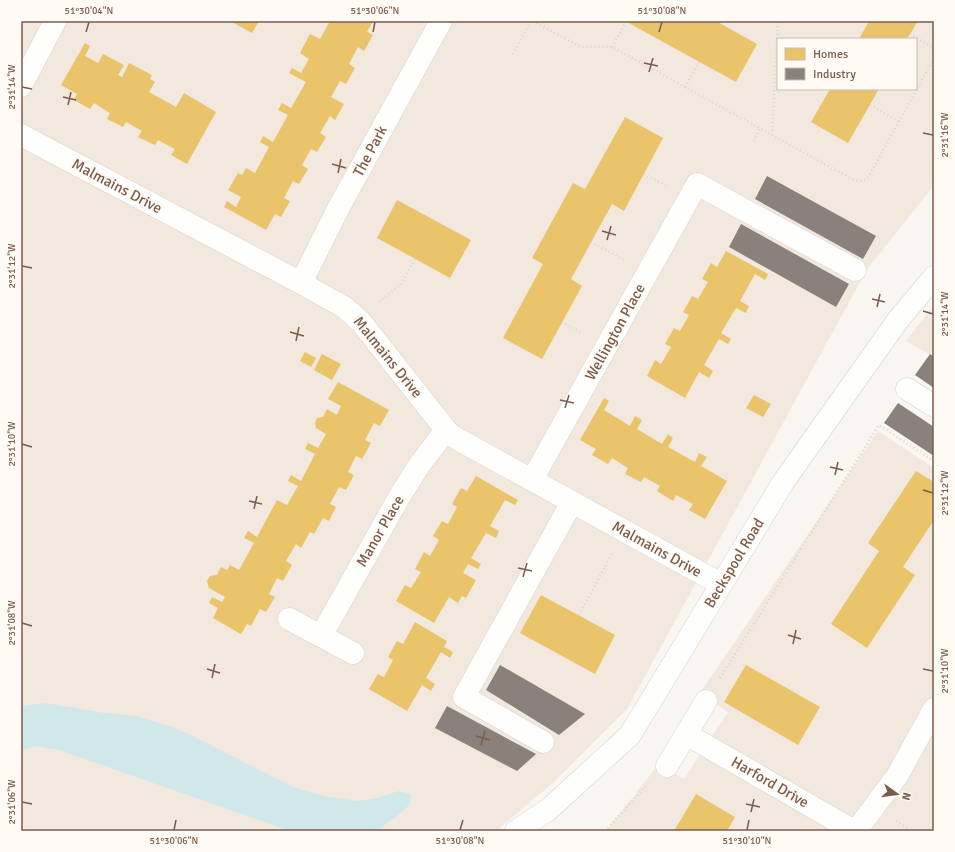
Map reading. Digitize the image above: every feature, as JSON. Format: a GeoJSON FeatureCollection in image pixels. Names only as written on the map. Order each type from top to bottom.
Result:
{"type":"FeatureCollection","features":[{"type":"Feature","properties":{"kind":"street"},"geometry":{"type":"LineString","coordinates":[[21,86],[55,21]]}},
{"type":"Feature","properties":{"kind":"street","name":"The Park"},"geometry":{"type":"LineString","coordinates":[[301,283],[342,202],[441,21]]}},
{"type":"Feature","properties":{"kind":"street","name":"Malmains Drive"},"geometry":{"type":"LineString","coordinates":[[21,135],[344,307],[358,319],[446,430],[459,441],[721,584]]}},
{"type":"Feature","properties":{"kind":"street","name":"Wellington Place"},"geometry":{"type":"LineString","coordinates":[[532,480],[698,184],[855,270]]}},
{"type":"Feature","properties":{"kind":"street","name":"Beckspool Road"},"geometry":{"type":"LineString","coordinates":[[516,831],[548,810],[630,734],[784,481],[898,320],[934,277]]}},
{"type":"Feature","properties":{"kind":"street"},"geometry":{"type":"LineString","coordinates":[[907,389],[934,406]]}},
{"type":"Feature","properties":{"kind":"street","name":"Manor Place"},"geometry":{"type":"LineString","coordinates":[[321,636],[401,494],[433,446],[446,430]]}},
{"type":"Feature","properties":{"kind":"street"},"geometry":{"type":"LineString","coordinates":[[543,742],[464,697],[572,502]]}},
{"type":"Feature","properties":{"kind":"street"},"geometry":{"type":"LineString","coordinates":[[289,619],[352,653]]}},
{"type":"Feature","properties":{"kind":"street"},"geometry":{"type":"LineString","coordinates":[[667,766],[706,701]]}},
{"type":"Feature","properties":{"kind":"street","name":"Harford Drive"},"geometry":{"type":"LineString","coordinates":[[686,734],[855,831],[897,776],[934,709]]}},
{"type":"Feature","properties":{"kind":"path"},"geometry":{"type":"LineString","coordinates":[[513,54],[532,21],[581,48],[612,47],[852,179],[863,181],[869,176],[916,90]]}},
{"type":"Feature","properties":{"kind":"path"},"geometry":{"type":"LineString","coordinates":[[777,38],[778,21]]}},
{"type":"Feature","properties":{"kind":"path"},"geometry":{"type":"LineString","coordinates":[[612,47],[626,22]]}},
{"type":"Feature","properties":{"kind":"path"},"geometry":{"type":"LineString","coordinates":[[910,34],[917,38]]}},
{"type":"Feature","properties":{"kind":"path"},"geometry":{"type":"LineString","coordinates":[[917,38],[934,48]]}},
{"type":"Feature","properties":{"kind":"path"},"geometry":{"type":"LineString","coordinates":[[772,135],[777,40]]}},
{"type":"Feature","properties":{"kind":"path"},"geometry":{"type":"LineString","coordinates":[[917,89],[934,58]]}},
{"type":"Feature","properties":{"kind":"path"},"geometry":{"type":"LineString","coordinates":[[685,87],[699,62]]}},
{"type":"Feature","properties":{"kind":"path"},"geometry":{"type":"LineString","coordinates":[[870,105],[899,122]]}},
{"type":"Feature","properties":{"kind":"path"},"geometry":{"type":"LineString","coordinates":[[754,141],[760,128]]}},
{"type":"Feature","properties":{"kind":"path"},"geometry":{"type":"LineString","coordinates":[[591,242],[648,273]]}},
{"type":"Feature","properties":{"kind":"path"},"geometry":{"type":"LineString","coordinates":[[358,319],[401,284],[415,259]]}},
{"type":"Feature","properties":{"kind":"path"},"geometry":{"type":"LineString","coordinates":[[706,701],[879,425],[934,461]]}},
{"type":"Feature","properties":{"kind":"path"},"geometry":{"type":"LineString","coordinates":[[579,615],[624,531]]}},
{"type":"Feature","properties":{"kind":"path"},"geometry":{"type":"LineString","coordinates":[[605,831],[644,788],[667,766]]}},
{"type":"Feature","properties":{"kind":"shaded area"},"geometry":{"type":"Polygon","coordinates":[[[21,21],[934,21],[934,185],[866,271],[627,709],[554,782],[496,831],[21,831],[21,21]]]}},
{"type":"Feature","properties":{"kind":"shaded area"},"geometry":{"type":"Polygon","coordinates":[[[934,305],[934,357],[906,341],[934,305]]]}},
{"type":"Feature","properties":{"kind":"shaded area"},"geometry":{"type":"Polygon","coordinates":[[[878,431],[934,468],[934,831],[606,831],[659,764],[684,779],[728,712],[700,693],[878,431]]]}},
{"type":"Feature","properties":{"kind":"water"},"geometry":{"type":"Polygon","coordinates":[[[46,703],[104,713],[136,716],[169,726],[187,733],[296,788],[323,796],[358,801],[373,799],[399,791],[409,794],[411,797],[410,804],[377,831],[290,831],[59,750],[35,746],[21,751],[21,706],[46,703]]]}},
{"type":"Feature","properties":{"kind":"building: Homes"},"geometry":{"type":"Polygon","coordinates":[[[230,21],[259,21],[252,33],[230,21]]]}},
{"type":"Feature","properties":{"kind":"building: Homes"},"geometry":{"type":"Polygon","coordinates":[[[330,21],[373,21],[367,32],[373,35],[364,51],[358,47],[349,64],[355,68],[346,84],[340,81],[331,97],[344,104],[335,120],[330,116],[320,133],[326,137],[317,152],[311,149],[302,165],[308,169],[299,184],[293,181],[284,198],[290,201],[281,217],[275,214],[266,230],[224,207],[227,201],[236,207],[241,197],[228,190],[238,173],[242,175],[246,168],[255,173],[269,147],[260,142],[263,136],[273,142],[288,115],[278,110],[282,103],[291,108],[306,82],[289,73],[292,68],[301,73],[309,59],[300,53],[310,34],[320,39],[330,21]]]}},
{"type":"Feature","properties":{"kind":"building: Homes"},"geometry":{"type":"Polygon","coordinates":[[[625,21],[716,21],[757,44],[736,82],[625,21]]]}},
{"type":"Feature","properties":{"kind":"building: Homes"},"geometry":{"type":"Polygon","coordinates":[[[869,21],[918,21],[908,38],[860,38],[869,21]]]}},
{"type":"Feature","properties":{"kind":"building: Homes"},"geometry":{"type":"Polygon","coordinates":[[[85,43],[90,46],[85,56],[98,63],[103,54],[124,65],[118,75],[122,77],[129,63],[152,75],[150,79],[155,82],[149,92],[176,107],[184,93],[216,112],[187,164],[171,155],[175,149],[158,140],[155,145],[138,137],[142,131],[126,122],[123,127],[107,119],[110,113],[94,103],[90,109],[74,100],[77,94],[61,85],[85,43]]]}},
{"type":"Feature","properties":{"kind":"building: Homes"},"geometry":{"type":"Polygon","coordinates":[[[829,90],[878,90],[848,143],[811,122],[829,90]]]}},
{"type":"Feature","properties":{"kind":"building: Homes"},"geometry":{"type":"Polygon","coordinates":[[[625,117],[663,138],[624,211],[612,204],[571,279],[582,286],[542,359],[503,338],[543,264],[532,258],[573,183],[585,189],[625,117]]]}},
{"type":"Feature","properties":{"kind":"building: Homes"},"geometry":{"type":"Polygon","coordinates":[[[397,200],[471,240],[450,278],[377,238],[397,200]]]}},
{"type":"Feature","properties":{"kind":"building: Homes"},"geometry":{"type":"Polygon","coordinates":[[[726,251],[768,274],[765,280],[755,274],[740,301],[749,306],[746,313],[736,308],[721,333],[731,339],[728,344],[719,339],[704,365],[713,371],[709,378],[699,372],[685,398],[647,376],[655,360],[661,364],[671,347],[665,344],[674,328],[680,331],[689,315],[683,312],[692,296],[698,299],[708,282],[702,279],[711,263],[717,267],[726,251]]]}},
{"type":"Feature","properties":{"kind":"building: Homes"},"geometry":{"type":"Polygon","coordinates":[[[305,352],[316,358],[311,367],[300,361],[305,352]]]}},
{"type":"Feature","properties":{"kind":"building: Homes"},"geometry":{"type":"Polygon","coordinates":[[[322,354],[341,364],[332,380],[314,370],[322,354]]]}},
{"type":"Feature","properties":{"kind":"building: Homes"},"geometry":{"type":"Polygon","coordinates":[[[338,382],[389,410],[380,426],[374,423],[365,440],[371,443],[362,459],[356,456],[348,472],[354,475],[346,490],[339,487],[330,504],[336,507],[329,521],[323,518],[314,534],[310,532],[301,548],[296,544],[286,561],[292,565],[283,581],[277,578],[269,594],[275,597],[266,612],[260,609],[251,626],[247,624],[241,634],[213,618],[218,608],[209,603],[212,597],[222,602],[225,597],[209,588],[207,581],[210,576],[217,575],[221,567],[227,570],[230,565],[239,570],[254,543],[244,538],[248,531],[257,537],[277,500],[287,505],[298,486],[288,481],[291,475],[301,481],[315,454],[305,449],[308,443],[318,448],[326,434],[316,428],[315,423],[317,418],[323,417],[327,409],[337,415],[341,406],[328,399],[338,382]]]}},
{"type":"Feature","properties":{"kind":"building: Homes"},"geometry":{"type":"Polygon","coordinates":[[[754,395],[771,404],[763,417],[746,408],[754,395]]]}},
{"type":"Feature","properties":{"kind":"building: Homes"},"geometry":{"type":"Polygon","coordinates":[[[604,398],[609,401],[604,410],[630,426],[635,416],[642,420],[637,429],[662,444],[668,434],[673,438],[668,447],[695,462],[699,453],[707,457],[701,466],[727,481],[705,519],[689,510],[693,504],[676,495],[673,501],[657,491],[660,486],[644,477],[641,482],[625,474],[628,468],[612,458],[608,464],[592,455],[596,449],[580,440],[604,398]]]}},
{"type":"Feature","properties":{"kind":"building: Homes"},"geometry":{"type":"Polygon","coordinates":[[[916,471],[934,482],[934,520],[903,567],[915,575],[867,648],[831,624],[879,551],[868,543],[916,471]]]}},
{"type":"Feature","properties":{"kind":"building: Homes"},"geometry":{"type":"Polygon","coordinates":[[[476,476],[518,500],[515,505],[505,500],[490,526],[499,531],[496,538],[486,533],[471,558],[481,564],[478,569],[468,564],[463,573],[476,580],[466,598],[462,596],[458,603],[449,597],[434,623],[396,601],[405,585],[411,588],[421,572],[415,569],[424,552],[430,556],[439,540],[433,536],[442,521],[448,524],[457,507],[452,504],[461,488],[467,491],[476,476]]]}},
{"type":"Feature","properties":{"kind":"building: Homes"},"geometry":{"type":"Polygon","coordinates":[[[541,595],[615,635],[595,674],[520,633],[541,595]]]}},
{"type":"Feature","properties":{"kind":"building: Homes"},"geometry":{"type":"Polygon","coordinates":[[[415,622],[447,641],[444,647],[453,652],[450,658],[441,652],[426,678],[435,684],[431,691],[422,685],[407,711],[369,689],[378,674],[384,677],[393,660],[388,657],[397,641],[403,644],[415,622]]]}},
{"type":"Feature","properties":{"kind":"building: Homes"},"geometry":{"type":"Polygon","coordinates":[[[746,665],[820,707],[798,745],[724,702],[746,665]]]}},
{"type":"Feature","properties":{"kind":"building: Homes"},"geometry":{"type":"Polygon","coordinates":[[[696,794],[735,817],[727,831],[674,831],[696,794]]]}},
{"type":"Feature","properties":{"kind":"building: Industry"},"geometry":{"type":"Polygon","coordinates":[[[767,176],[876,236],[863,259],[755,199],[767,176]]]}},
{"type":"Feature","properties":{"kind":"building: Industry"},"geometry":{"type":"Polygon","coordinates":[[[741,224],[849,284],[836,307],[729,247],[741,224]]]}},
{"type":"Feature","properties":{"kind":"building: Industry"},"geometry":{"type":"Polygon","coordinates":[[[930,354],[934,357],[934,388],[915,375],[930,354]]]}},
{"type":"Feature","properties":{"kind":"building: Industry"},"geometry":{"type":"Polygon","coordinates":[[[898,403],[934,427],[934,456],[884,423],[898,403]]]}},
{"type":"Feature","properties":{"kind":"building: Industry"},"geometry":{"type":"Polygon","coordinates":[[[500,665],[585,714],[559,735],[486,690],[500,665]]]}},
{"type":"Feature","properties":{"kind":"building: Industry"},"geometry":{"type":"Polygon","coordinates":[[[447,706],[536,754],[517,771],[435,728],[447,706]]]}}]}
